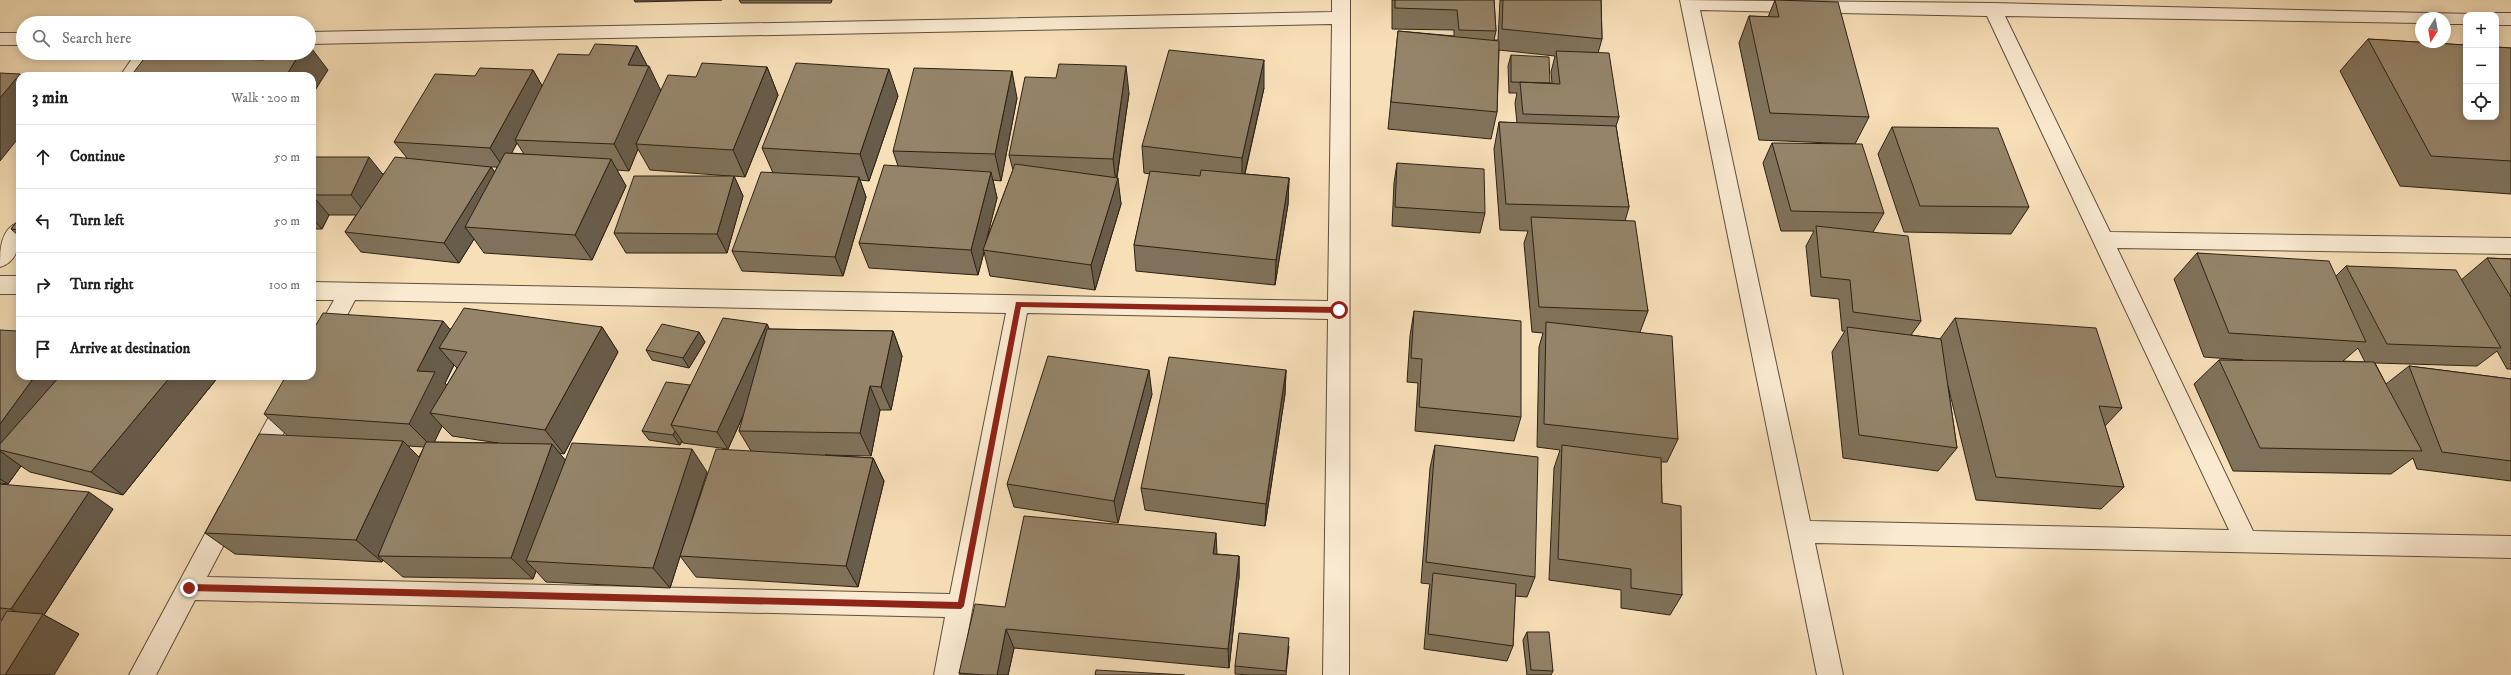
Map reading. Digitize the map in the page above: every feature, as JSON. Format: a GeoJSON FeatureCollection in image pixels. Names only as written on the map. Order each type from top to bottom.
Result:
{"type":"FeatureCollection","features":[{"type":"Feature","properties":{"kind":"street"},"geometry":{"type":"LineString","coordinates":[[1830,675],[1689,2],[2463,18]]}},
{"type":"Feature","properties":{"kind":"street"},"geometry":{"type":"LineString","coordinates":[[316,38],[1341,9],[1336,675]]}},
{"type":"Feature","properties":{"kind":"street"},"geometry":{"type":"LineString","coordinates":[[1993,9],[2246,541]]}},
{"type":"Feature","properties":{"kind":"street"},"geometry":{"type":"LineString","coordinates":[[2499,19],[2511,19]]}},
{"type":"Feature","properties":{"kind":"street"},"geometry":{"type":"LineString","coordinates":[[0,39],[16,40]]}},
{"type":"Feature","properties":{"kind":"street"},"geometry":{"type":"LineString","coordinates":[[133,72],[141,60]]}},
{"type":"Feature","properties":{"kind":"street"},"geometry":{"type":"LineString","coordinates":[[0,259],[16,236]]}},
{"type":"Feature","properties":{"kind":"street"},"geometry":{"type":"LineString","coordinates":[[2103,240],[2511,246]]}},
{"type":"Feature","properties":{"kind":"street"},"geometry":{"type":"LineString","coordinates":[[0,285],[16,285]]}},
{"type":"Feature","properties":{"kind":"street"},"geometry":{"type":"LineString","coordinates":[[316,291],[1339,310]]}},
{"type":"Feature","properties":{"kind":"street"},"geometry":{"type":"LineString","coordinates":[[316,353],[349,292]]}},
{"type":"Feature","properties":{"kind":"street"},"geometry":{"type":"LineString","coordinates":[[947,675],[1018,304]]}},
{"type":"Feature","properties":{"kind":"street"},"geometry":{"type":"LineString","coordinates":[[142,675],[301,380]]}},
{"type":"Feature","properties":{"kind":"street"},"geometry":{"type":"LineString","coordinates":[[1800,532],[2511,547]]}},
{"type":"Feature","properties":{"kind":"street"},"geometry":{"type":"LineString","coordinates":[[189,588],[961,606]]}},
{"type":"Feature","properties":{"kind":"building"},"geometry":{"type":"Polygon","coordinates":[[[1395,0],[1494,0],[1496,31],[1459,30],[1457,10],[1395,8],[1395,0]]]}},
{"type":"Feature","properties":{"kind":"building"},"geometry":{"type":"Polygon","coordinates":[[[1503,0],[1601,0],[1602,39],[1502,29],[1503,0]]]}},
{"type":"Feature","properties":{"kind":"building"},"geometry":{"type":"Polygon","coordinates":[[[1775,0],[1838,2],[1869,117],[1770,113],[1749,16],[1779,17],[1775,0]]]}},
{"type":"Feature","properties":{"kind":"building"},"geometry":{"type":"Polygon","coordinates":[[[1398,31],[1499,41],[1497,112],[1391,102],[1398,31]]]}},
{"type":"Feature","properties":{"kind":"building"},"geometry":{"type":"Polygon","coordinates":[[[2368,39],[2415,42],[2415,48],[2451,48],[2451,44],[2463,45],[2463,120],[2499,120],[2499,47],[2511,48],[2511,161],[2431,156],[2368,39]]]}},
{"type":"Feature","properties":{"kind":"building"},"geometry":{"type":"Polygon","coordinates":[[[595,44],[637,46],[628,65],[649,66],[614,144],[515,140],[558,54],[589,55],[595,44]]]}},
{"type":"Feature","properties":{"kind":"building"},"geometry":{"type":"Polygon","coordinates":[[[1169,50],[1264,60],[1242,158],[1142,146],[1169,50]]]}},
{"type":"Feature","properties":{"kind":"building"},"geometry":{"type":"Polygon","coordinates":[[[1556,51],[1609,53],[1619,117],[1523,114],[1520,82],[1560,84],[1556,51]]]}},
{"type":"Feature","properties":{"kind":"building"},"geometry":{"type":"Polygon","coordinates":[[[1511,55],[1549,57],[1550,83],[1511,82],[1511,55]]]}},
{"type":"Feature","properties":{"kind":"building"},"geometry":{"type":"Polygon","coordinates":[[[143,60],[296,60],[288,72],[134,72],[143,60]]]}},
{"type":"Feature","properties":{"kind":"building"},"geometry":{"type":"Polygon","coordinates":[[[702,63],[767,67],[733,150],[636,144],[668,75],[696,77],[702,63]]]}},
{"type":"Feature","properties":{"kind":"building"},"geometry":{"type":"Polygon","coordinates":[[[796,63],[889,69],[860,154],[762,148],[796,63]]]}},
{"type":"Feature","properties":{"kind":"building"},"geometry":{"type":"Polygon","coordinates":[[[1059,64],[1126,66],[1113,159],[1009,155],[1025,77],[1056,78],[1059,64]]]}},
{"type":"Feature","properties":{"kind":"building"},"geometry":{"type":"Polygon","coordinates":[[[480,68],[533,70],[490,148],[394,142],[435,74],[475,76],[480,68]]]}},
{"type":"Feature","properties":{"kind":"building"},"geometry":{"type":"Polygon","coordinates":[[[914,68],[1012,71],[995,154],[893,151],[914,68]]]}},
{"type":"Feature","properties":{"kind":"building"},"geometry":{"type":"Polygon","coordinates":[[[0,73],[16,74],[16,79],[0,98],[0,73]]]}},
{"type":"Feature","properties":{"kind":"building"},"geometry":{"type":"Polygon","coordinates":[[[1499,122],[1616,126],[1629,207],[1506,204],[1499,122]]]}},
{"type":"Feature","properties":{"kind":"building"},"geometry":{"type":"Polygon","coordinates":[[[1892,127],[1998,128],[2029,207],[1920,206],[1892,127]]]}},
{"type":"Feature","properties":{"kind":"building"},"geometry":{"type":"Polygon","coordinates":[[[1772,143],[1862,144],[1884,213],[1791,211],[1772,143]]]}},
{"type":"Feature","properties":{"kind":"building"},"geometry":{"type":"Polygon","coordinates":[[[505,153],[611,159],[575,235],[465,227],[505,153]]]}},
{"type":"Feature","properties":{"kind":"building"},"geometry":{"type":"Polygon","coordinates":[[[316,157],[369,157],[351,195],[316,195],[316,157]]]}},
{"type":"Feature","properties":{"kind":"building"},"geometry":{"type":"Polygon","coordinates":[[[395,157],[491,167],[444,243],[345,232],[395,157]]]}},
{"type":"Feature","properties":{"kind":"building"},"geometry":{"type":"Polygon","coordinates":[[[1397,163],[1484,169],[1485,213],[1395,207],[1397,163]]]}},
{"type":"Feature","properties":{"kind":"building"},"geometry":{"type":"Polygon","coordinates":[[[1015,164],[1118,178],[1091,265],[983,250],[1015,164]]]}},
{"type":"Feature","properties":{"kind":"building"},"geometry":{"type":"Polygon","coordinates":[[[884,165],[991,172],[971,250],[859,243],[884,165]]]}},
{"type":"Feature","properties":{"kind":"building"},"geometry":{"type":"Polygon","coordinates":[[[1201,170],[1289,178],[1276,260],[1134,245],[1150,171],[1200,176],[1201,170]]]}},
{"type":"Feature","properties":{"kind":"building"},"geometry":{"type":"Polygon","coordinates":[[[761,172],[859,177],[835,257],[732,251],[761,172]]]}},
{"type":"Feature","properties":{"kind":"building"},"geometry":{"type":"Polygon","coordinates":[[[634,176],[734,176],[717,234],[614,233],[634,176]]]}},
{"type":"Feature","properties":{"kind":"building"},"geometry":{"type":"Polygon","coordinates":[[[1531,217],[1635,221],[1648,311],[1539,307],[1531,217]]]}},
{"type":"Feature","properties":{"kind":"building"},"geometry":{"type":"Polygon","coordinates":[[[16,223],[16,230],[11,229],[16,223]]]}},
{"type":"Feature","properties":{"kind":"building"},"geometry":{"type":"Polygon","coordinates":[[[1816,226],[1908,236],[1921,321],[1853,312],[1850,280],[1821,277],[1816,226]]]}},
{"type":"Feature","properties":{"kind":"building"},"geometry":{"type":"Polygon","coordinates":[[[2197,253],[2329,261],[2366,342],[2229,333],[2197,253]]]}},
{"type":"Feature","properties":{"kind":"building"},"geometry":{"type":"Polygon","coordinates":[[[2487,258],[2511,259],[2511,297],[2487,258]]]}},
{"type":"Feature","properties":{"kind":"building"},"geometry":{"type":"Polygon","coordinates":[[[2346,266],[2456,270],[2501,348],[2387,344],[2346,266]]]}},
{"type":"Feature","properties":{"kind":"building"},"geometry":{"type":"Polygon","coordinates":[[[464,308],[602,327],[545,430],[430,413],[467,352],[439,348],[464,308]]]}},
{"type":"Feature","properties":{"kind":"building"},"geometry":{"type":"Polygon","coordinates":[[[1414,311],[1521,321],[1521,417],[1419,407],[1422,359],[1411,358],[1414,311]]]}},
{"type":"Feature","properties":{"kind":"building"},"geometry":{"type":"Polygon","coordinates":[[[323,313],[443,321],[417,371],[435,372],[409,424],[264,414],[284,380],[316,380],[316,325],[323,313]]]}},
{"type":"Feature","properties":{"kind":"building"},"geometry":{"type":"Polygon","coordinates":[[[723,318],[767,324],[717,432],[671,425],[723,318]]]}},
{"type":"Feature","properties":{"kind":"building"},"geometry":{"type":"Polygon","coordinates":[[[1955,318],[2096,328],[2122,408],[2099,406],[2124,487],[1996,477],[1955,318]]]}},
{"type":"Feature","properties":{"kind":"building"},"geometry":{"type":"Polygon","coordinates":[[[1546,322],[1672,336],[1678,439],[1544,424],[1546,322]]]}},
{"type":"Feature","properties":{"kind":"building"},"geometry":{"type":"Polygon","coordinates":[[[662,324],[699,332],[683,358],[646,350],[662,324]]]}},
{"type":"Feature","properties":{"kind":"building"},"geometry":{"type":"Polygon","coordinates":[[[1847,327],[1941,339],[1957,448],[1859,435],[1847,327]]]}},
{"type":"Feature","properties":{"kind":"building"},"geometry":{"type":"Polygon","coordinates":[[[767,329],[893,331],[881,387],[870,386],[860,433],[739,431],[767,329]]]}},
{"type":"Feature","properties":{"kind":"building"},"geometry":{"type":"Polygon","coordinates":[[[0,330],[16,331],[16,380],[32,380],[0,424],[0,330]]]}},
{"type":"Feature","properties":{"kind":"building"},"geometry":{"type":"Polygon","coordinates":[[[1048,356],[1149,370],[1114,501],[1007,484],[1048,356]]]}},
{"type":"Feature","properties":{"kind":"building"},"geometry":{"type":"Polygon","coordinates":[[[1169,357],[1286,370],[1266,504],[1141,488],[1169,357]]]}},
{"type":"Feature","properties":{"kind":"building"},"geometry":{"type":"Polygon","coordinates":[[[2219,360],[2374,362],[2422,451],[2260,448],[2219,360]]]}},
{"type":"Feature","properties":{"kind":"building"},"geometry":{"type":"Polygon","coordinates":[[[2409,366],[2511,379],[2511,461],[2442,452],[2409,366]]]}},
{"type":"Feature","properties":{"kind":"building"},"geometry":{"type":"Polygon","coordinates":[[[56,380],[168,380],[91,472],[0,450],[0,444],[56,380]]]}},
{"type":"Feature","properties":{"kind":"building"},"geometry":{"type":"Polygon","coordinates":[[[666,382],[690,385],[671,425],[675,431],[673,435],[642,431],[666,382]]]}},
{"type":"Feature","properties":{"kind":"building"},"geometry":{"type":"Polygon","coordinates":[[[259,434],[403,441],[356,540],[205,533],[259,434]]]}},
{"type":"Feature","properties":{"kind":"building"},"geometry":{"type":"Polygon","coordinates":[[[426,442],[552,444],[511,558],[378,556],[426,442]]]}},
{"type":"Feature","properties":{"kind":"building"},"geometry":{"type":"Polygon","coordinates":[[[572,443],[692,449],[653,568],[526,561],[572,443]]]}},
{"type":"Feature","properties":{"kind":"building"},"geometry":{"type":"Polygon","coordinates":[[[1435,445],[1538,457],[1535,577],[1426,562],[1435,445]]]}},
{"type":"Feature","properties":{"kind":"building"},"geometry":{"type":"Polygon","coordinates":[[[1562,445],[1661,458],[1662,503],[1681,506],[1682,595],[1631,588],[1631,569],[1558,559],[1562,445]]]}},
{"type":"Feature","properties":{"kind":"building"},"geometry":{"type":"Polygon","coordinates":[[[716,449],[873,458],[846,566],[680,556],[716,449]]]}},
{"type":"Feature","properties":{"kind":"building"},"geometry":{"type":"Polygon","coordinates":[[[0,484],[89,492],[11,609],[0,608],[0,484]]]}},
{"type":"Feature","properties":{"kind":"building"},"geometry":{"type":"Polygon","coordinates":[[[1024,516],[1216,533],[1213,554],[1239,556],[1228,649],[1006,629],[997,675],[959,673],[975,604],[1005,607],[1024,516]]]}},
{"type":"Feature","properties":{"kind":"building"},"geometry":{"type":"Polygon","coordinates":[[[1433,573],[1516,584],[1513,646],[1428,634],[1433,573]]]}},
{"type":"Feature","properties":{"kind":"building"},"geometry":{"type":"Polygon","coordinates":[[[7,611],[43,614],[5,675],[0,675],[0,623],[7,611]]]}},
{"type":"Feature","properties":{"kind":"building"},"geometry":{"type":"Polygon","coordinates":[[[1527,632],[1549,632],[1553,671],[1531,670],[1527,632]]]}},
{"type":"Feature","properties":{"kind":"building"},"geometry":{"type":"Polygon","coordinates":[[[1239,633],[1289,638],[1286,671],[1235,666],[1239,633]]]}},
{"type":"Feature","properties":{"kind":"building"},"geometry":{"type":"Polygon","coordinates":[[[1096,670],[1185,675],[1095,675],[1096,670]]]}},
{"type":"Feature","properties":{"kind":"route"},"geometry":{"type":"LineString","coordinates":[[189,588],[961,606],[1018,304],[1339,310]]}}]}
